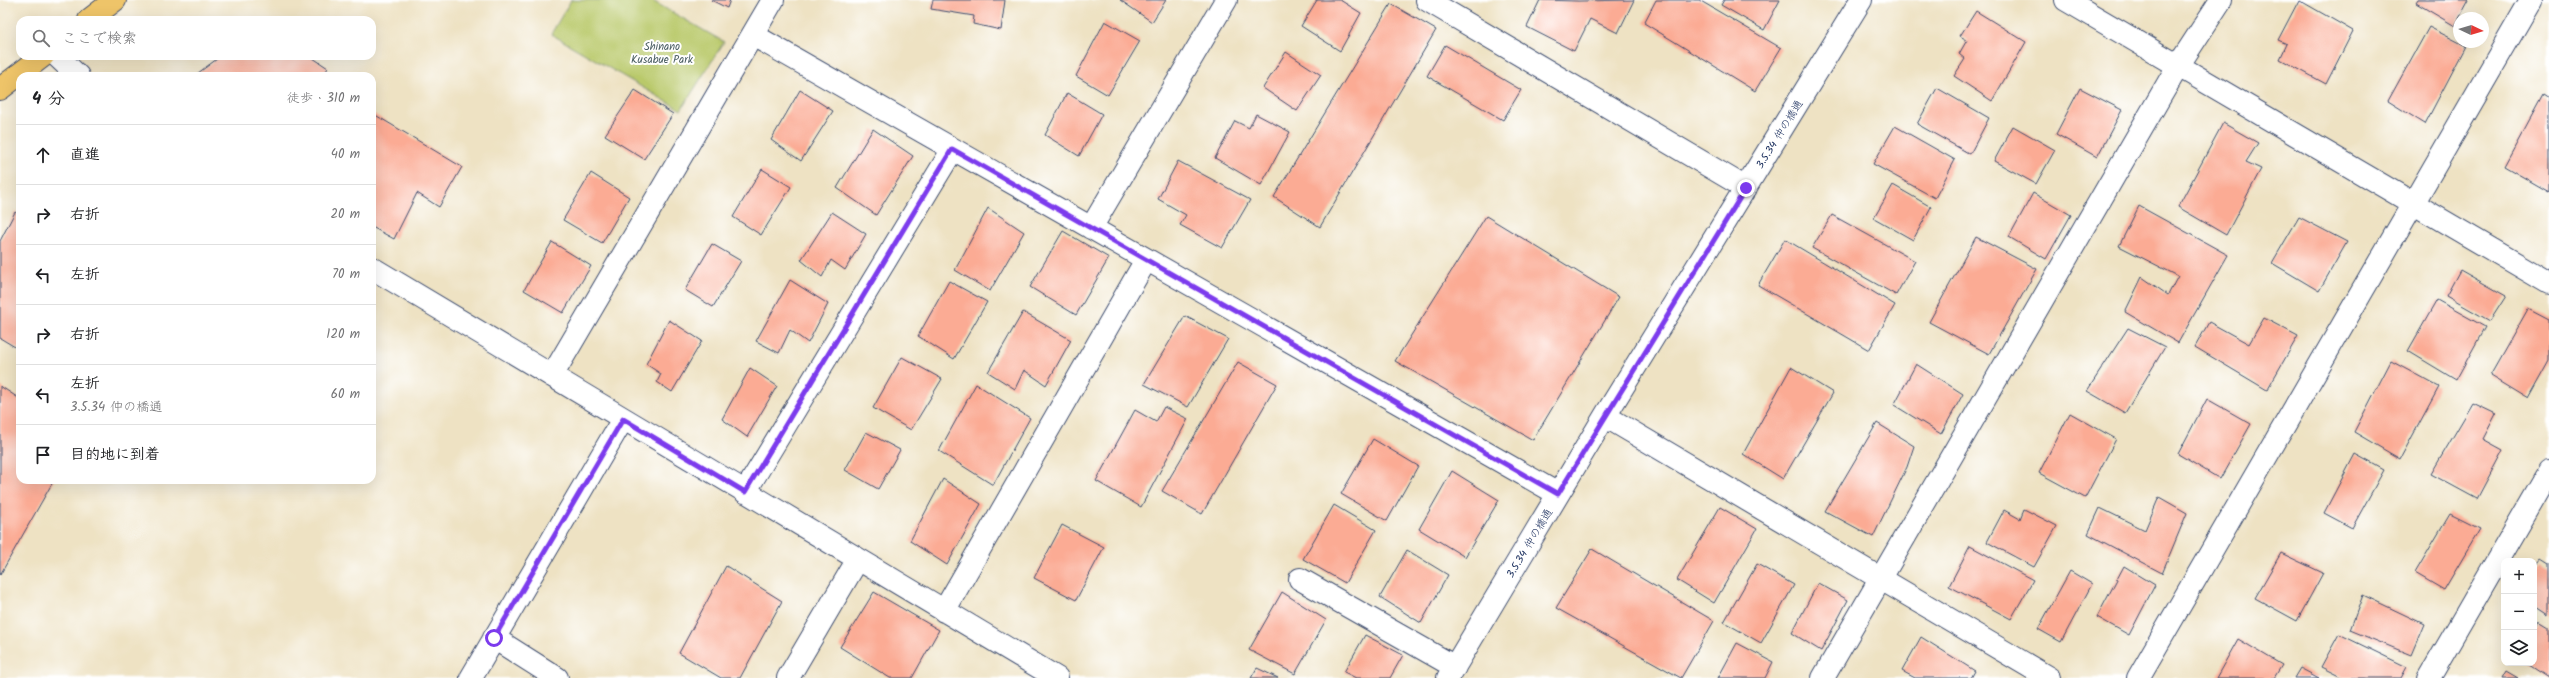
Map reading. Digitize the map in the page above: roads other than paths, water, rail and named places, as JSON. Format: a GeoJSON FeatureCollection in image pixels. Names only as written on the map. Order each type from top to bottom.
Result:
{"type":"FeatureCollection","features":[{"type":"Feature","properties":{"kind":"highway"},"geometry":{"type":"LineString","coordinates":[[95,16],[115,0]]}},
{"type":"Feature","properties":{"kind":"highway"},"geometry":{"type":"LineString","coordinates":[[22,72],[38,60]]}},
{"type":"Feature","properties":{"kind":"highway"},"geometry":{"type":"LineString","coordinates":[[0,89],[16,77]]}},
{"type":"Feature","properties":{"kind":"street"},"geometry":{"type":"LineString","coordinates":[[552,376],[773,0]]}},
{"type":"Feature","properties":{"kind":"street"},"geometry":{"type":"LineString","coordinates":[[1091,228],[1226,0]]}},
{"type":"Feature","properties":{"kind":"street"},"geometry":{"type":"LineString","coordinates":[[1427,0],[1746,188]]}},
{"type":"Feature","properties":{"kind":"street","name":"3.5.34 仲の橋通"},"geometry":{"type":"LineString","coordinates":[[1451,672],[1558,494],[1861,0]]}},
{"type":"Feature","properties":{"kind":"street"},"geometry":{"type":"LineString","coordinates":[[2066,0],[2549,283]]}},
{"type":"Feature","properties":{"kind":"street"},"geometry":{"type":"LineString","coordinates":[[1823,678],[1882,579],[2178,66],[2221,0]]}},
{"type":"Feature","properties":{"kind":"street"},"geometry":{"type":"LineString","coordinates":[[2138,678],[2531,0]]}},
{"type":"Feature","properties":{"kind":"street"},"geometry":{"type":"LineString","coordinates":[[752,35],[1558,494]]}},
{"type":"Feature","properties":{"kind":"street"},"geometry":{"type":"LineString","coordinates":[[61,60],[74,72]]}},
{"type":"Feature","properties":{"kind":"street"},"geometry":{"type":"LineString","coordinates":[[745,492],[952,149]]}},
{"type":"Feature","properties":{"kind":"street"},"geometry":{"type":"LineString","coordinates":[[944,611],[1146,260]]}},
{"type":"Feature","properties":{"kind":"street"},"geometry":{"type":"LineString","coordinates":[[376,270],[1057,678]]}},
{"type":"Feature","properties":{"kind":"street"},"geometry":{"type":"LineString","coordinates":[[1606,416],[2049,678]]}},
{"type":"Feature","properties":{"kind":"street"},"geometry":{"type":"LineString","coordinates":[[471,678],[623,419]]}},
{"type":"Feature","properties":{"kind":"street"},"geometry":{"type":"LineString","coordinates":[[2429,678],[2549,471]]}},
{"type":"Feature","properties":{"kind":"street"},"geometry":{"type":"LineString","coordinates":[[788,678],[858,559]]}},
{"type":"Feature","properties":{"kind":"street"},"geometry":{"type":"LineString","coordinates":[[1300,579],[1451,672]]}},
{"type":"Feature","properties":{"kind":"street"},"geometry":{"type":"LineString","coordinates":[[494,638],[557,678]]}},
{"type":"Feature","properties":{"kind":"park label","name":"Shinano Kusabue Park"},"geometry":{"type":"Point","coordinates":[662,52]}}]}
